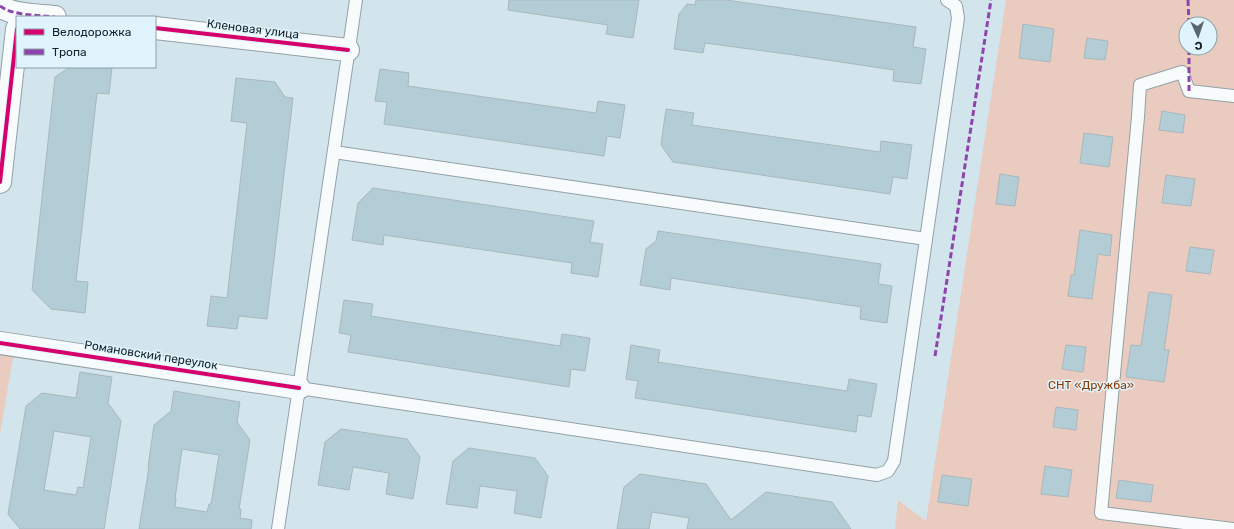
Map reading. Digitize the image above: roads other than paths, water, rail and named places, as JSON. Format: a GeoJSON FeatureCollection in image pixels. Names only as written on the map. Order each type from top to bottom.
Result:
{"type":"FeatureCollection","features":[{"type":"Feature","properties":{"kind":"street"},"geometry":{"type":"LineString","coordinates":[[0,182],[14,16]]}},
{"type":"Feature","properties":{"kind":"street","name":"Кленовая улица"},"geometry":{"type":"LineString","coordinates":[[156,28],[348,50]]}},
{"type":"Feature","properties":{"kind":"street","name":"Романовский переулок"},"geometry":{"type":"LineString","coordinates":[[0,343],[299,388]]}},
{"type":"Feature","properties":{"kind":"lane"},"geometry":{"type":"LineString","coordinates":[[278,529],[356,0]]}},
{"type":"Feature","properties":{"kind":"lane"},"geometry":{"type":"LineString","coordinates":[[299,388],[877,475],[888,471],[894,461],[958,18],[956,6],[947,0]]}},
{"type":"Feature","properties":{"kind":"lane"},"geometry":{"type":"LineString","coordinates":[[1234,96],[1189,91],[1182,72],[1140,85],[1101,513],[1234,529]]}},
{"type":"Feature","properties":{"kind":"lane"},"geometry":{"type":"LineString","coordinates":[[334,152],[926,239]]}},
{"type":"Feature","properties":{"kind":"park label","name":"СНТ «Дружба»"},"geometry":{"type":"Point","coordinates":[1091,385]}}]}
